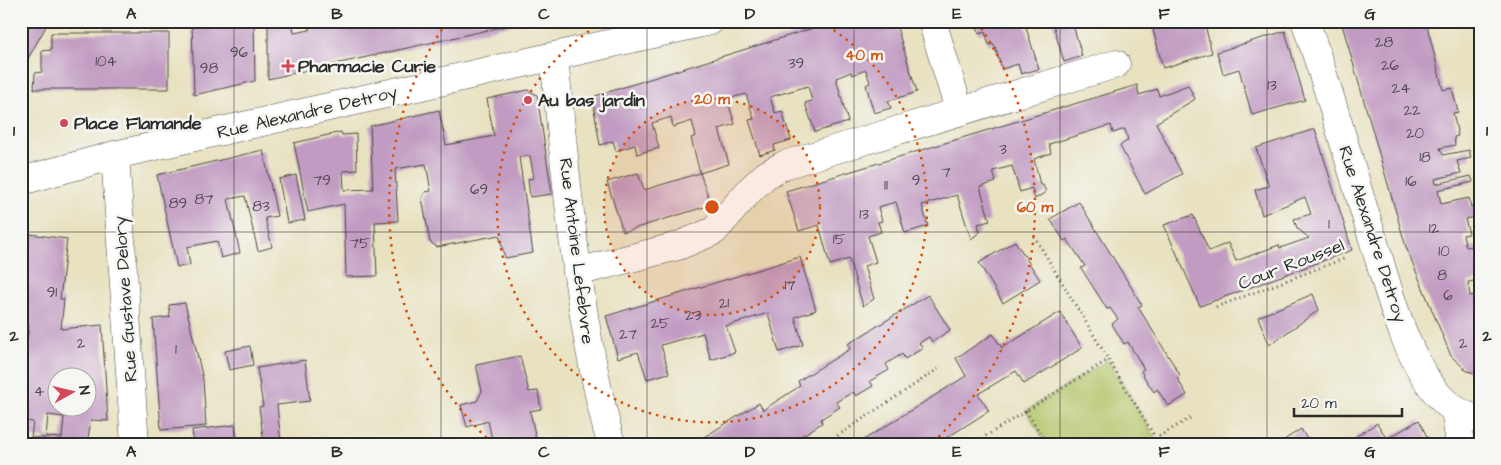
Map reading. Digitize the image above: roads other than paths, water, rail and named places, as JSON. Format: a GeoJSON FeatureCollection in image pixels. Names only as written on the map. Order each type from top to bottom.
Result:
{"type":"FeatureCollection","features":[{"type":"Feature","properties":{"kind":"street","name":"Rue Alexandre Detroy"},"geometry":{"type":"LineString","coordinates":[[21,182],[115,155],[710,21]]}},
{"type":"Feature","properties":{"kind":"street"},"geometry":{"type":"LineString","coordinates":[[932,21],[959,110]]}},
{"type":"Feature","properties":{"kind":"street","name":"Rue Alexandre Detroy"},"geometry":{"type":"LineString","coordinates":[[1305,21],[1393,302],[1416,359],[1441,398],[1468,415]]}},
{"type":"Feature","properties":{"kind":"street","name":"Rue Antoine Lefebvre"},"geometry":{"type":"LineString","coordinates":[[554,57],[577,272],[592,367],[611,444]]}},
{"type":"Feature","properties":{"kind":"street"},"geometry":{"type":"LineString","coordinates":[[577,272],[678,246],[714,231],[751,189],[766,175],[784,165],[959,110],[1116,64]]}},
{"type":"Feature","properties":{"kind":"street","name":"Rue Gustave Delory"},"geometry":{"type":"LineString","coordinates":[[115,155],[135,444]]}},
{"type":"Feature","properties":{"kind":"street"},"geometry":{"type":"LineString","coordinates":[[1460,444],[1468,415]]}},
{"type":"Feature","properties":{"kind":"place","name":"Pharmacie Curie"},"geometry":{"type":"Point","coordinates":[288,66]}},
{"type":"Feature","properties":{"kind":"place","name":"Au bas jardin"},"geometry":{"type":"Point","coordinates":[528,100]}},
{"type":"Feature","properties":{"kind":"place","name":"Place Flamande"},"geometry":{"type":"Point","coordinates":[64,123]}}]}
